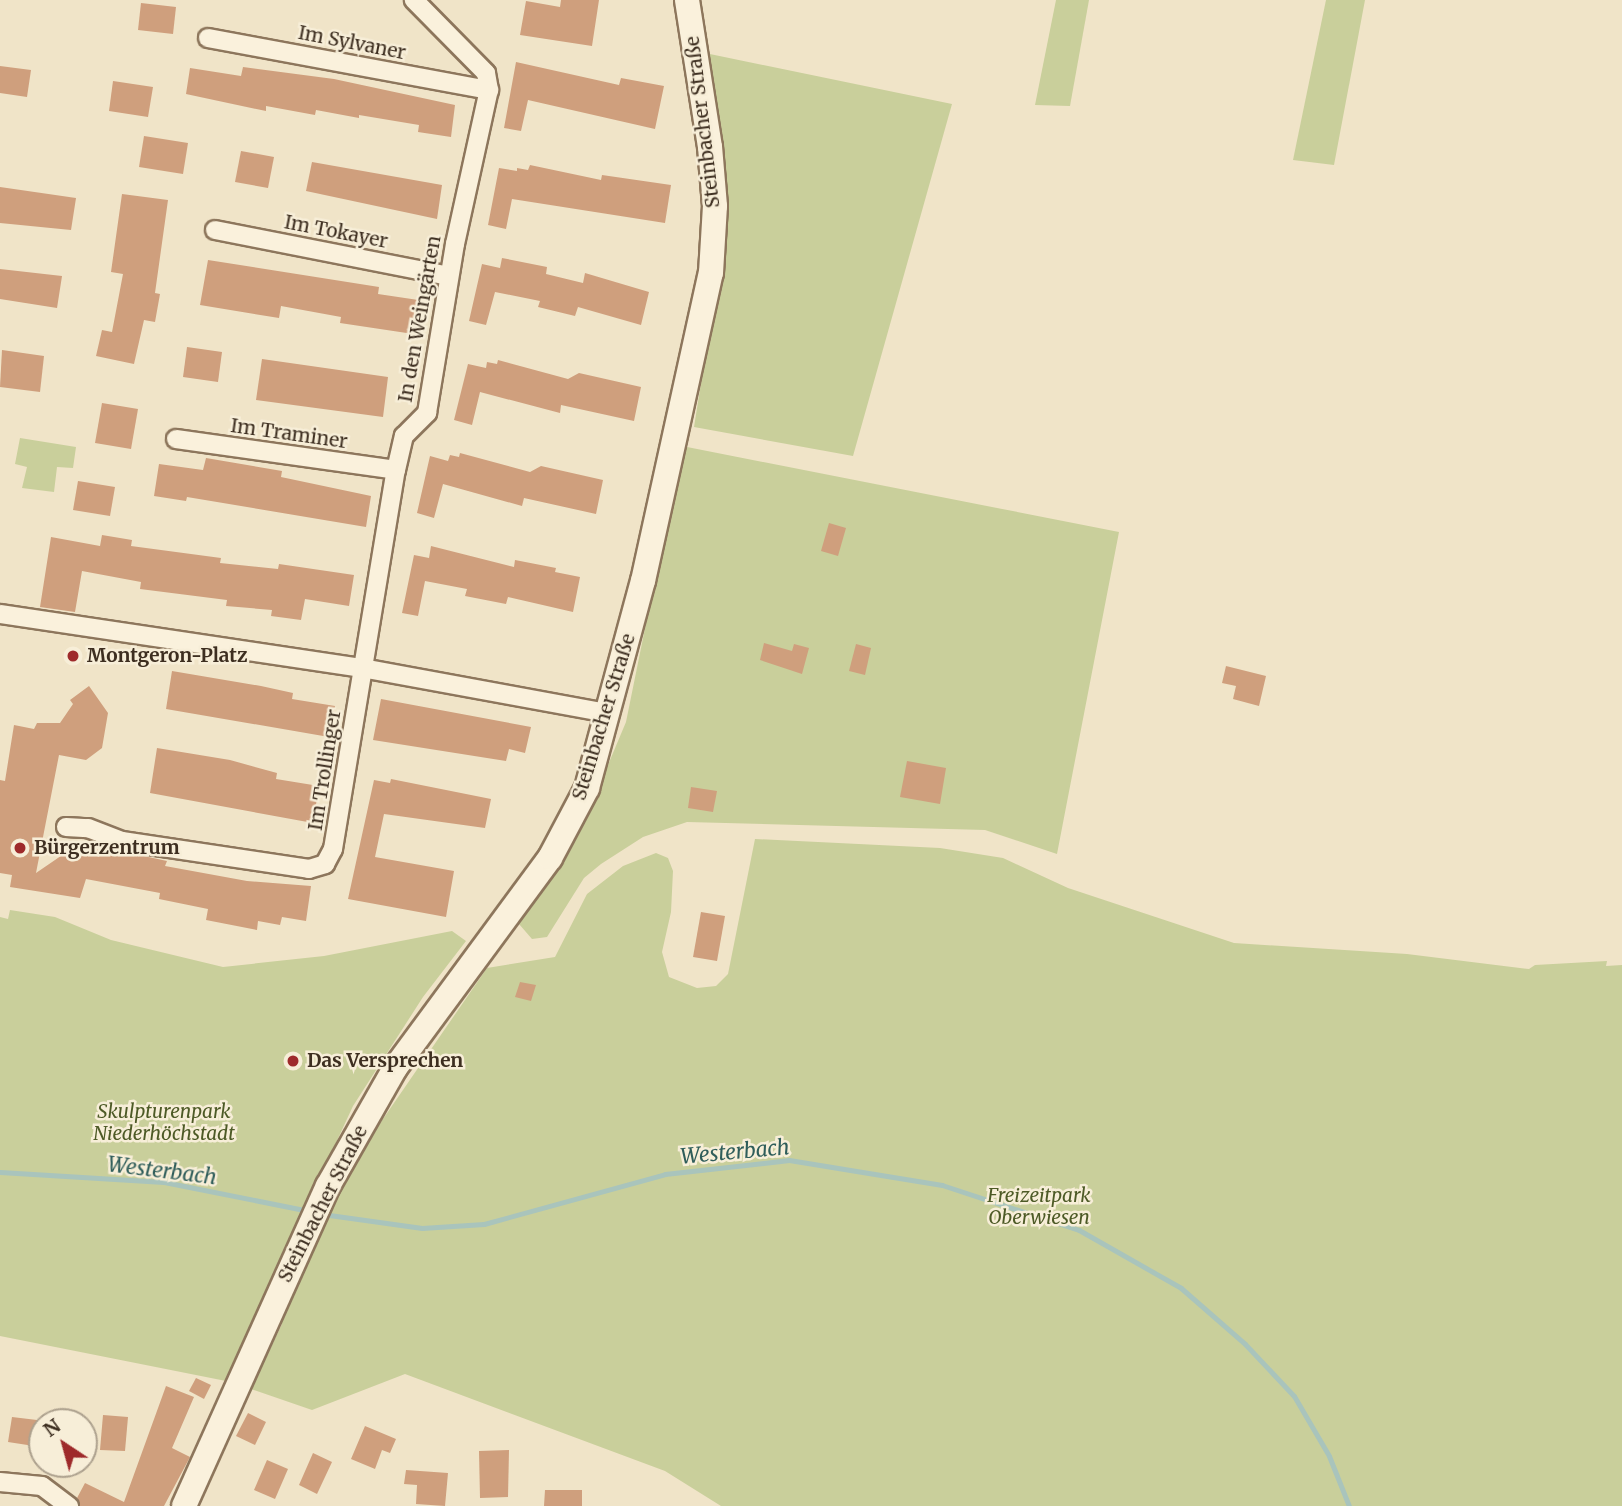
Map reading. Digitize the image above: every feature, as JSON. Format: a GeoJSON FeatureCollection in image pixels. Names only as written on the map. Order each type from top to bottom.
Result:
{"type":"FeatureCollection","features":[{"type":"Feature","properties":{"kind":"main road","name":"Steinbacher Straße"},"geometry":{"type":"LineString","coordinates":[[184,1506],[322,1198],[396,1068],[550,858],[587,788],[643,581],[711,273],[712,170],[687,0]]}},
{"type":"Feature","properties":{"kind":"street"},"geometry":{"type":"LineString","coordinates":[[414,0],[486,73],[489,90]]}},
{"type":"Feature","properties":{"kind":"street","name":"Im Sylvaner"},"geometry":{"type":"LineString","coordinates":[[208,38],[489,90]]}},
{"type":"Feature","properties":{"kind":"street","name":"In den Weingärten"},"geometry":{"type":"LineString","coordinates":[[362,668],[396,470],[404,436],[427,413],[449,276],[489,90]]}},
{"type":"Feature","properties":{"kind":"street","name":"Im Tokayer"},"geometry":{"type":"LineString","coordinates":[[215,230],[449,276]]}},
{"type":"Feature","properties":{"kind":"street","name":"Im Traminer"},"geometry":{"type":"LineString","coordinates":[[176,439],[396,470]]}},
{"type":"Feature","properties":{"kind":"street"},"geometry":{"type":"LineString","coordinates":[[0,614],[362,668],[608,713]]}},
{"type":"Feature","properties":{"kind":"street","name":"Im Trollinger"},"geometry":{"type":"LineString","coordinates":[[66,827],[88,828],[122,841],[309,869],[325,864],[333,849],[362,668]]}},
{"type":"Feature","properties":{"kind":"street"},"geometry":{"type":"LineString","coordinates":[[0,1482],[42,1486],[69,1506]]}},
{"type":"Feature","properties":{"kind":"green space"},"geometry":{"type":"Polygon","coordinates":[[[1056,0],[1089,0],[1070,106],[1035,105],[1056,0]]]}},
{"type":"Feature","properties":{"kind":"green space"},"geometry":{"type":"Polygon","coordinates":[[[1326,0],[1365,0],[1334,165],[1293,160],[1326,0]]]}},
{"type":"Feature","properties":{"kind":"green space"},"geometry":{"type":"Polygon","coordinates":[[[705,53],[952,104],[853,456],[694,427],[727,220],[705,53]]]}},
{"type":"Feature","properties":{"kind":"green space"},"geometry":{"type":"Polygon","coordinates":[[[20,438],[76,447],[73,468],[57,467],[54,492],[22,488],[27,467],[15,464],[20,438]]]}},
{"type":"Feature","properties":{"kind":"green space"},"geometry":{"type":"Polygon","coordinates":[[[682,446],[1119,532],[1057,854],[985,830],[687,822],[643,837],[601,864],[584,878],[547,937],[532,939],[519,924],[592,803],[626,722],[682,446]]]}},
{"type":"Feature","properties":{"kind":"green space","name":"Freizeitpark Oberwiesen"},"geometry":{"type":"Polygon","coordinates":[[[755,839],[940,848],[1003,858],[1068,888],[1234,943],[1407,954],[1529,969],[1535,965],[1607,961],[1606,966],[1622,965],[1622,1506],[721,1506],[665,1471],[405,1374],[312,1410],[251,1389],[282,1324],[273,1322],[343,1177],[487,968],[555,957],[587,894],[623,866],[656,853],[668,858],[673,871],[671,912],[662,952],[669,977],[697,988],[716,986],[728,974],[755,839]]]}},
{"type":"Feature","properties":{"kind":"green space","name":"Skulpturenpark Niederhöchstadt"},"geometry":{"type":"Polygon","coordinates":[[[10,910],[55,917],[111,940],[223,967],[324,956],[452,931],[466,941],[423,997],[353,1106],[226,1381],[0,1336],[0,917],[8,919],[10,910]]]}},
{"type":"Feature","properties":{"kind":"building"},"geometry":{"type":"Polygon","coordinates":[[[561,0],[599,0],[592,46],[520,35],[526,1],[560,7],[561,0]]]}},
{"type":"Feature","properties":{"kind":"building"},"geometry":{"type":"Polygon","coordinates":[[[141,3],[176,7],[173,34],[138,30],[141,3]]]}},
{"type":"Feature","properties":{"kind":"building"},"geometry":{"type":"Polygon","coordinates":[[[516,62],[619,85],[621,78],[664,86],[655,129],[528,100],[521,131],[504,128],[516,62]]]}},
{"type":"Feature","properties":{"kind":"building"},"geometry":{"type":"Polygon","coordinates":[[[0,66],[31,70],[27,97],[0,93],[0,66]]]}},
{"type":"Feature","properties":{"kind":"building"},"geometry":{"type":"Polygon","coordinates":[[[243,67],[334,79],[455,105],[451,137],[418,132],[419,125],[359,115],[359,118],[316,110],[315,115],[266,106],[266,111],[186,94],[190,68],[241,76],[243,67]]]}},
{"type":"Feature","properties":{"kind":"building"},"geometry":{"type":"Polygon","coordinates":[[[113,81],[153,87],[148,117],[109,111],[113,81]]]}},
{"type":"Feature","properties":{"kind":"building"},"geometry":{"type":"Polygon","coordinates":[[[144,136],[188,143],[183,174],[139,167],[144,136]]]}},
{"type":"Feature","properties":{"kind":"building"},"geometry":{"type":"Polygon","coordinates":[[[241,151],[274,157],[268,188],[235,182],[241,151]]]}},
{"type":"Feature","properties":{"kind":"building"},"geometry":{"type":"Polygon","coordinates":[[[312,162],[442,185],[437,219],[306,191],[312,162]]]}},
{"type":"Feature","properties":{"kind":"building"},"geometry":{"type":"Polygon","coordinates":[[[530,165],[601,180],[602,175],[671,185],[665,223],[512,199],[506,229],[488,225],[499,168],[528,170],[530,165]]]}},
{"type":"Feature","properties":{"kind":"building"},"geometry":{"type":"Polygon","coordinates":[[[0,187],[76,198],[71,230],[0,223],[0,187]]]}},
{"type":"Feature","properties":{"kind":"building"},"geometry":{"type":"Polygon","coordinates":[[[122,194],[168,200],[155,293],[160,294],[155,322],[144,320],[134,364],[96,356],[102,330],[112,332],[123,274],[111,272],[122,194]]]}},
{"type":"Feature","properties":{"kind":"building"},"geometry":{"type":"Polygon","coordinates":[[[502,258],[547,267],[546,274],[583,283],[585,273],[649,292],[641,325],[578,307],[575,316],[538,307],[540,301],[495,292],[486,325],[469,321],[482,264],[500,268],[502,258]]]}},
{"type":"Feature","properties":{"kind":"building"},"geometry":{"type":"Polygon","coordinates":[[[208,260],[379,287],[378,294],[425,301],[420,335],[340,323],[341,317],[281,306],[279,318],[200,305],[208,260]]]}},
{"type":"Feature","properties":{"kind":"building"},"geometry":{"type":"Polygon","coordinates":[[[0,269],[62,276],[57,308],[0,299],[0,269]]]}},
{"type":"Feature","properties":{"kind":"building"},"geometry":{"type":"Polygon","coordinates":[[[187,347],[222,352],[218,382],[183,377],[187,347]]]}},
{"type":"Feature","properties":{"kind":"building"},"geometry":{"type":"Polygon","coordinates":[[[2,350],[44,356],[40,392],[0,387],[2,350]]]}},
{"type":"Feature","properties":{"kind":"building"},"geometry":{"type":"Polygon","coordinates":[[[262,359],[388,377],[383,417],[256,400],[262,359]]]}},
{"type":"Feature","properties":{"kind":"building"},"geometry":{"type":"Polygon","coordinates":[[[498,360],[568,379],[579,373],[641,387],[634,421],[561,405],[560,413],[480,392],[472,425],[454,420],[468,364],[486,368],[487,362],[497,364],[498,360]]]}},
{"type":"Feature","properties":{"kind":"building"},"geometry":{"type":"Polygon","coordinates":[[[102,403],[138,409],[131,449],[95,443],[102,403]]]}},
{"type":"Feature","properties":{"kind":"building"},"geometry":{"type":"Polygon","coordinates":[[[460,453],[530,472],[541,466],[603,480],[596,514],[524,498],[522,506],[443,484],[434,518],[417,513],[430,456],[448,461],[450,455],[459,457],[460,453]]]}},
{"type":"Feature","properties":{"kind":"building"},"geometry":{"type":"Polygon","coordinates":[[[206,458],[282,471],[281,477],[371,496],[366,527],[187,497],[186,501],[154,496],[159,464],[203,470],[206,458]]]}},
{"type":"Feature","properties":{"kind":"building"},"geometry":{"type":"Polygon","coordinates":[[[78,481],[115,487],[110,516],[73,510],[78,481]]]}},
{"type":"Feature","properties":{"kind":"building"},"geometry":{"type":"Polygon","coordinates":[[[829,523],[846,528],[838,556],[821,551],[829,523]]]}},
{"type":"Feature","properties":{"kind":"building"},"geometry":{"type":"Polygon","coordinates":[[[102,535],[132,540],[131,546],[221,558],[220,563],[278,569],[279,564],[354,575],[349,606],[305,599],[301,620],[271,616],[272,610],[226,606],[227,600],[140,589],[141,582],[82,571],[75,612],[40,607],[51,537],[100,546],[102,535]]]}},
{"type":"Feature","properties":{"kind":"building"},"geometry":{"type":"Polygon","coordinates":[[[431,546],[514,567],[515,560],[556,568],[555,572],[580,577],[573,612],[508,597],[506,604],[465,596],[467,589],[425,581],[418,616],[402,613],[414,555],[429,558],[431,546]]]}},
{"type":"Feature","properties":{"kind":"building"},"geometry":{"type":"Polygon","coordinates":[[[764,643],[792,651],[794,644],[809,648],[802,674],[760,660],[764,643]]]}},
{"type":"Feature","properties":{"kind":"building"},"geometry":{"type":"Polygon","coordinates":[[[856,644],[871,648],[865,675],[849,671],[856,644]]]}},
{"type":"Feature","properties":{"kind":"building"},"geometry":{"type":"Polygon","coordinates":[[[1226,666],[1266,676],[1259,706],[1233,699],[1236,686],[1222,683],[1226,666]]]}},
{"type":"Feature","properties":{"kind":"building"},"geometry":{"type":"Polygon","coordinates":[[[172,671],[261,686],[293,693],[292,699],[335,706],[329,737],[166,709],[172,671]]]}},
{"type":"Feature","properties":{"kind":"building"},"geometry":{"type":"Polygon","coordinates":[[[89,686],[108,713],[102,748],[86,760],[59,755],[36,873],[74,847],[139,855],[167,861],[165,866],[247,881],[311,886],[306,921],[282,917],[280,925],[258,921],[257,930],[206,920],[208,909],[159,899],[160,893],[86,879],[80,898],[10,887],[12,875],[0,873],[0,780],[5,781],[14,725],[34,729],[37,723],[60,723],[73,704],[70,700],[89,686]]]}},
{"type":"Feature","properties":{"kind":"building"},"geometry":{"type":"Polygon","coordinates":[[[381,699],[531,727],[525,753],[509,749],[506,761],[373,740],[381,699]]]}},
{"type":"Feature","properties":{"kind":"building"},"geometry":{"type":"Polygon","coordinates":[[[157,748],[230,760],[277,773],[276,779],[319,786],[313,823],[150,793],[157,748]]]}},
{"type":"Feature","properties":{"kind":"building"},"geometry":{"type":"Polygon","coordinates":[[[907,761],[946,768],[940,804],[900,797],[907,761]]]}},
{"type":"Feature","properties":{"kind":"building"},"geometry":{"type":"Polygon","coordinates":[[[391,779],[491,799],[485,828],[384,814],[375,857],[454,871],[446,917],[348,899],[374,780],[390,783],[391,779]]]}},
{"type":"Feature","properties":{"kind":"building"},"geometry":{"type":"Polygon","coordinates":[[[691,787],[717,791],[713,812],[688,808],[691,787]]]}},
{"type":"Feature","properties":{"kind":"building"},"geometry":{"type":"Polygon","coordinates":[[[701,912],[725,916],[717,961],[693,957],[701,912]]]}},
{"type":"Feature","properties":{"kind":"building"},"geometry":{"type":"Polygon","coordinates":[[[520,982],[536,985],[531,1001],[515,997],[520,982]]]}},
{"type":"Feature","properties":{"kind":"building"},"geometry":{"type":"Polygon","coordinates":[[[196,1378],[211,1385],[204,1399],[189,1391],[196,1378]]]}},
{"type":"Feature","properties":{"kind":"building"},"geometry":{"type":"Polygon","coordinates":[[[166,1386],[194,1397],[172,1448],[190,1457],[164,1506],[80,1506],[77,1498],[85,1483],[124,1502],[166,1386]]]}},
{"type":"Feature","properties":{"kind":"building"},"geometry":{"type":"Polygon","coordinates":[[[248,1413],[266,1422],[255,1445],[236,1436],[248,1413]]]}},
{"type":"Feature","properties":{"kind":"building"},"geometry":{"type":"Polygon","coordinates":[[[103,1415],[128,1417],[125,1451],[100,1450],[103,1415]]]}},
{"type":"Feature","properties":{"kind":"building"},"geometry":{"type":"Polygon","coordinates":[[[12,1417],[28,1419],[28,1445],[8,1442],[12,1417]]]}},
{"type":"Feature","properties":{"kind":"building"},"geometry":{"type":"Polygon","coordinates":[[[365,1426],[396,1439],[390,1453],[382,1450],[375,1469],[351,1459],[365,1426]]]}},
{"type":"Feature","properties":{"kind":"building"},"geometry":{"type":"Polygon","coordinates":[[[509,1450],[508,1497],[480,1498],[479,1451],[509,1450]]]}},
{"type":"Feature","properties":{"kind":"building"},"geometry":{"type":"Polygon","coordinates":[[[313,1453],[332,1462],[317,1494],[299,1485],[313,1453]]]}},
{"type":"Feature","properties":{"kind":"building"},"geometry":{"type":"Polygon","coordinates":[[[267,1460],[288,1469],[275,1499],[254,1490],[267,1460]]]}},
{"type":"Feature","properties":{"kind":"building"},"geometry":{"type":"Polygon","coordinates":[[[406,1470],[448,1473],[445,1506],[416,1504],[417,1485],[404,1484],[406,1470]]]}},
{"type":"Feature","properties":{"kind":"building"},"geometry":{"type":"Polygon","coordinates":[[[545,1490],[582,1490],[582,1506],[544,1506],[545,1490]]]}},
{"type":"Feature","properties":{"kind":"waterway","name":"Westerbach"},"geometry":{"type":"LineString","coordinates":[[322,1214],[422,1228],[484,1224],[665,1174],[789,1160],[942,1185],[1079,1230],[1181,1288],[1245,1344],[1294,1396],[1329,1456],[1349,1506]]}},
{"type":"Feature","properties":{"kind":"waterway","name":"Westerbach"},"geometry":{"type":"LineString","coordinates":[[0,1172],[164,1182],[309,1211]]}},
{"type":"Feature","properties":{"kind":"place","name":"Montgeron-Platz"},"geometry":{"type":"Point","coordinates":[73,656]}},
{"type":"Feature","properties":{"kind":"place","name":"Bürgerzentrum"},"geometry":{"type":"Point","coordinates":[20,848]}},
{"type":"Feature","properties":{"kind":"place","name":"Das Versprechen"},"geometry":{"type":"Point","coordinates":[293,1061]}}]}
